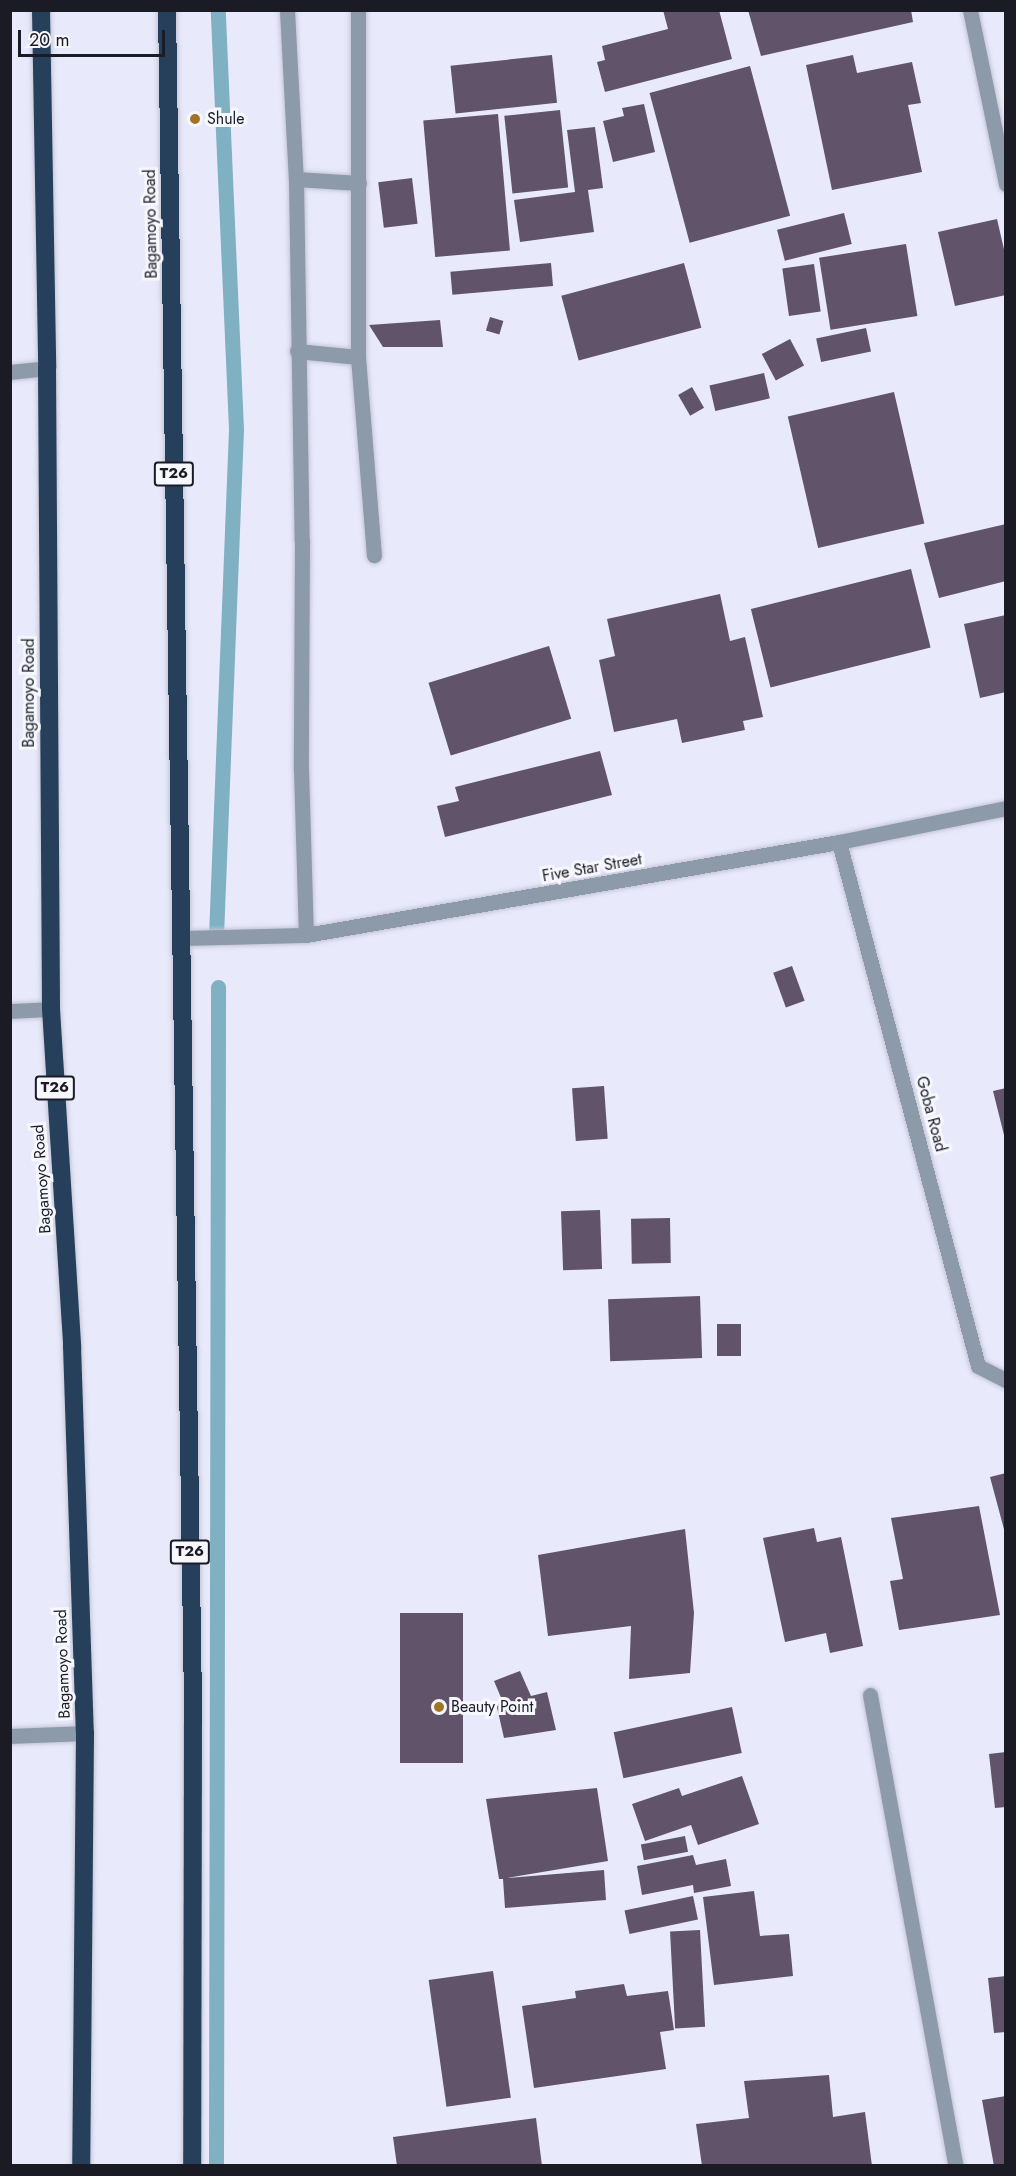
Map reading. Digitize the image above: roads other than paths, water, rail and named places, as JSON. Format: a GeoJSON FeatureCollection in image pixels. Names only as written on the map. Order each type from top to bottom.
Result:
{"type":"FeatureCollection","features":[{"type":"Feature","properties":{"kind":"highway","name":"Bagamoyo Road"},"geometry":{"type":"LineString","coordinates":[[41,10],[47,368],[51,1009],[72,1346],[85,1733],[81,2166]]}},
{"type":"Feature","properties":{"kind":"highway","name":"Bagamoyo Road"},"geometry":{"type":"LineString","coordinates":[[167,10],[193,1707],[192,2166]]}},
{"type":"Feature","properties":{"kind":"street"},"geometry":{"type":"LineString","coordinates":[[287,10],[296,179],[297,351],[302,541],[301,769],[306,935]]}},
{"type":"Feature","properties":{"kind":"street"},"geometry":{"type":"LineString","coordinates":[[358,10],[358,357],[374,555]]}},
{"type":"Feature","properties":{"kind":"street"},"geometry":{"type":"LineString","coordinates":[[970,10],[1005,184]]}},
{"type":"Feature","properties":{"kind":"street"},"geometry":{"type":"LineString","coordinates":[[296,179],[358,183]]}},
{"type":"Feature","properties":{"kind":"street"},"geometry":{"type":"LineString","coordinates":[[297,351],[358,357]]}},
{"type":"Feature","properties":{"kind":"street"},"geometry":{"type":"LineString","coordinates":[[10,372],[47,368]]}},
{"type":"Feature","properties":{"kind":"street","name":"Five Star Street"},"geometry":{"type":"LineString","coordinates":[[181,938],[306,935],[839,842],[1005,808]]}},
{"type":"Feature","properties":{"kind":"street","name":"Goba Road"},"geometry":{"type":"LineString","coordinates":[[839,842],[978,1366],[1005,1380]]}},
{"type":"Feature","properties":{"kind":"street"},"geometry":{"type":"LineString","coordinates":[[10,1011],[51,1009]]}},
{"type":"Feature","properties":{"kind":"street"},"geometry":{"type":"LineString","coordinates":[[870,1695],[956,2166]]}},
{"type":"Feature","properties":{"kind":"street"},"geometry":{"type":"LineString","coordinates":[[10,1736],[85,1733]]}},
{"type":"Feature","properties":{"kind":"waterway"},"geometry":{"type":"LineString","coordinates":[[216,936],[236,429],[218,10]]}},
{"type":"Feature","properties":{"kind":"waterway"},"geometry":{"type":"LineString","coordinates":[[216,2166],[218,987]]}},
{"type":"Feature","properties":{"kind":"place","name":"Shule"},"geometry":{"type":"Point","coordinates":[195,119]}},
{"type":"Feature","properties":{"kind":"place","name":"Beauty Point"},"geometry":{"type":"Point","coordinates":[439,1707]}}]}
